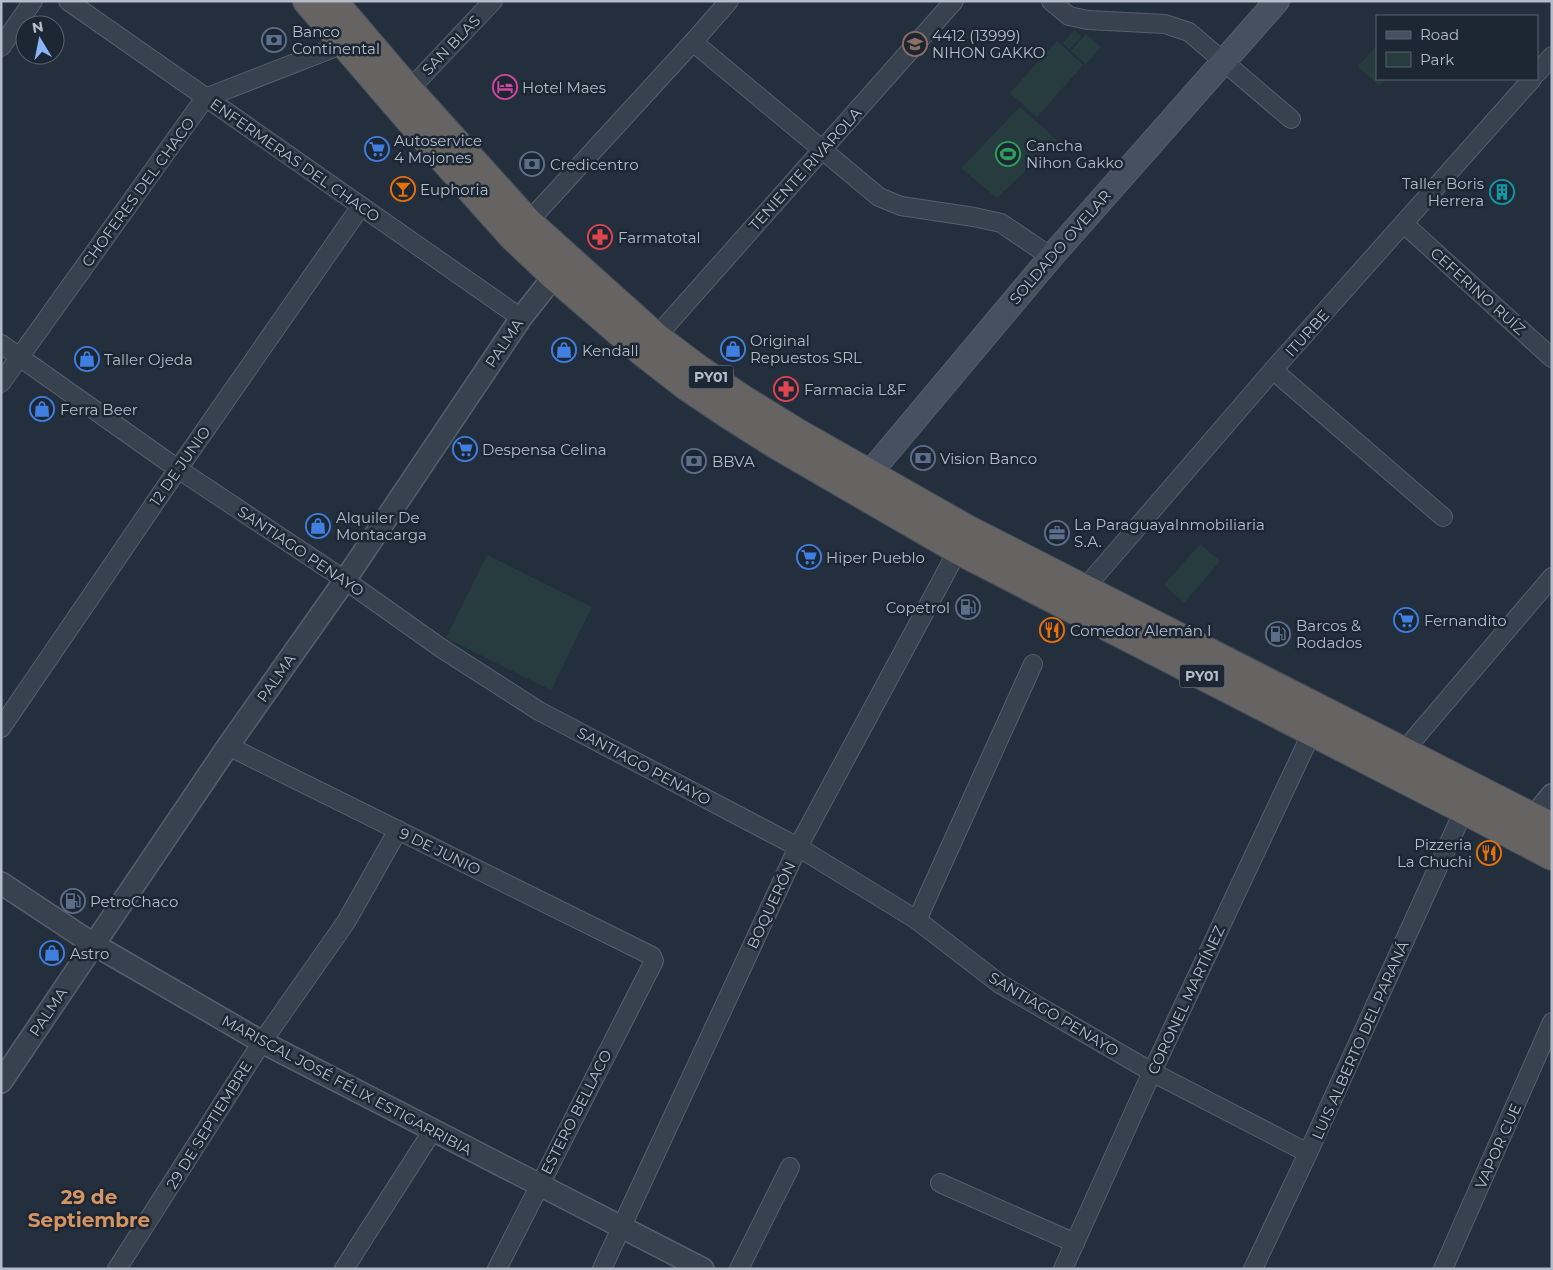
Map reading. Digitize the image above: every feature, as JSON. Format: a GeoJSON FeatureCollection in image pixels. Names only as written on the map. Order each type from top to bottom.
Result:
{"type":"FeatureCollection","features":[{"type":"Feature","properties":{"kind":"highway","name":"PY01"},"geometry":{"type":"LineString","coordinates":[[307,1],[512,236],[554,276],[641,351],[686,386],[729,415],[862,483],[966,529],[1543,822]]}},
{"type":"Feature","properties":{"kind":"highway","name":"PY01"},"geometry":{"type":"LineString","coordinates":[[334,1],[409,90],[528,222],[656,337],[697,368],[958,550],[1552,856]]}},
{"type":"Feature","properties":{"kind":"main road","name":"SOLDADO OVELAR"},"geometry":{"type":"LineString","coordinates":[[862,483],[1051,256],[1277,1]]}},
{"type":"Feature","properties":{"kind":"street"},"geometry":{"type":"LineString","coordinates":[[1,47],[33,1]]}},
{"type":"Feature","properties":{"kind":"street","name":"ENFERMERAS DEL CHACO"},"geometry":{"type":"LineString","coordinates":[[68,1],[521,318]]}},
{"type":"Feature","properties":{"kind":"street","name":"SAN BLAS"},"geometry":{"type":"LineString","coordinates":[[409,90],[493,1]]}},
{"type":"Feature","properties":{"kind":"street"},"geometry":{"type":"LineString","coordinates":[[528,222],[693,42],[728,1]]}},
{"type":"Feature","properties":{"kind":"street","name":"TENIENTE RIVAROLA"},"geometry":{"type":"LineString","coordinates":[[656,337],[954,1]]}},
{"type":"Feature","properties":{"kind":"street"},"geometry":{"type":"LineString","coordinates":[[1051,1],[1069,16],[1088,20],[1165,24],[1190,32],[1291,119]]}},
{"type":"Feature","properties":{"kind":"street"},"geometry":{"type":"LineString","coordinates":[[693,42],[879,197],[901,206],[1001,223],[1051,256]]}},
{"type":"Feature","properties":{"kind":"street"},"geometry":{"type":"LineString","coordinates":[[205,98],[344,44]]}},
{"type":"Feature","properties":{"kind":"street"},"geometry":{"type":"LineString","coordinates":[[1538,72],[1552,56]]}},
{"type":"Feature","properties":{"kind":"street","name":"ITURBE"},"geometry":{"type":"LineString","coordinates":[[1084,589],[1273,370],[1531,80]]}},
{"type":"Feature","properties":{"kind":"street","name":"CHOFERES DEL CHACO"},"geometry":{"type":"LineString","coordinates":[[1,383],[205,98]]}},
{"type":"Feature","properties":{"kind":"street","name":"12 DE JUNIO"},"geometry":{"type":"LineString","coordinates":[[1,728],[361,206]]}},
{"type":"Feature","properties":{"kind":"street","name":"CEFERINO RUÍZ"},"geometry":{"type":"LineString","coordinates":[[1404,224],[1552,358]]}},
{"type":"Feature","properties":{"kind":"street","name":"PALMA"},"geometry":{"type":"LineString","coordinates":[[1,1082],[228,746],[345,580],[521,318],[554,276]]}},
{"type":"Feature","properties":{"kind":"street","name":"SANTIAGO PENAYO"},"geometry":{"type":"LineString","coordinates":[[1,344],[178,469],[345,580],[441,648],[538,711],[798,847],[917,920],[1000,984],[1152,1072],[1308,1153]]}},
{"type":"Feature","properties":{"kind":"street"},"geometry":{"type":"LineString","coordinates":[[1273,370],[1444,518]]}},
{"type":"Feature","properties":{"kind":"street","name":"BOQUERÓN"},"geometry":{"type":"LineString","coordinates":[[602,1269],[798,847],[958,550]]}},
{"type":"Feature","properties":{"kind":"street"},"geometry":{"type":"LineString","coordinates":[[1403,752],[1552,577]]}},
{"type":"Feature","properties":{"kind":"street"},"geometry":{"type":"LineString","coordinates":[[917,920],[1033,664]]}},
{"type":"Feature","properties":{"kind":"street","name":"CORONEL MARTÍNEZ"},"geometry":{"type":"LineString","coordinates":[[1064,1269],[1152,1072],[1312,732]]}},
{"type":"Feature","properties":{"kind":"street","name":"9 DE JUNIO"},"geometry":{"type":"LineString","coordinates":[[228,746],[652,956]]}},
{"type":"Feature","properties":{"kind":"street"},"geometry":{"type":"LineString","coordinates":[[1543,822],[1552,795]]}},
{"type":"Feature","properties":{"kind":"street","name":"LUIS ALBERTO DEL PARANÁ"},"geometry":{"type":"LineString","coordinates":[[1253,1269],[1308,1153],[1464,810]]}},
{"type":"Feature","properties":{"kind":"street","name":"29 DE SEPTIEMBRE"},"geometry":{"type":"LineString","coordinates":[[117,1269],[262,1042],[346,922],[398,830]]}},
{"type":"Feature","properties":{"kind":"street","name":"MARISCAL JOSÉ FÉLIX ESTIGARRIBIA"},"geometry":{"type":"LineString","coordinates":[[1,884],[93,944],[262,1042],[701,1268]]}},
{"type":"Feature","properties":{"kind":"street","name":"ESTERO BELLACO"},"geometry":{"type":"LineString","coordinates":[[497,1269],[654,961],[652,956]]}},
{"type":"Feature","properties":{"kind":"street","name":"VAPOR CUE"},"geometry":{"type":"LineString","coordinates":[[1443,1269],[1552,1022]]}},
{"type":"Feature","properties":{"kind":"street"},"geometry":{"type":"LineString","coordinates":[[344,1269],[433,1130]]}},
{"type":"Feature","properties":{"kind":"street"},"geometry":{"type":"LineString","coordinates":[[739,1269],[790,1167]]}},
{"type":"Feature","properties":{"kind":"street"},"geometry":{"type":"LineString","coordinates":[[940,1184],[1075,1242]]}},
{"type":"Feature","properties":{"kind":"green space"},"geometry":{"type":"Polygon","coordinates":[[[1074,30],[1081,37],[1069,49],[1063,43],[1074,30]]]}},
{"type":"Feature","properties":{"kind":"green space"},"geometry":{"type":"Polygon","coordinates":[[[1086,34],[1101,47],[1086,64],[1071,51],[1086,34]]]}},
{"type":"Feature","properties":{"kind":"green space"},"geometry":{"type":"Polygon","coordinates":[[[1057,41],[1083,65],[1037,117],[1010,93],[1057,41]]]}},
{"type":"Feature","properties":{"kind":"green space"},"geometry":{"type":"Polygon","coordinates":[[[1376,47],[1376,80],[1385,80],[1379,86],[1358,66],[1376,47]]]}},
{"type":"Feature","properties":{"kind":"green space","name":"Cancha Nihon Gakko"},"geometry":{"type":"Polygon","coordinates":[[[1020,107],[1057,140],[997,198],[961,168],[1020,107]]]}},
{"type":"Feature","properties":{"kind":"green space"},"geometry":{"type":"Polygon","coordinates":[[[1200,544],[1220,561],[1184,603],[1164,585],[1200,544]]]}},
{"type":"Feature","properties":{"kind":"green space"},"geometry":{"type":"Polygon","coordinates":[[[487,555],[592,607],[551,690],[446,638],[487,555]]]}},
{"type":"Feature","properties":{"kind":"place","name":"Banco Continental"},"geometry":{"type":"Point","coordinates":[274,40]}},
{"type":"Feature","properties":{"kind":"place","name":"4412 (13999) NIHON GAKKO"},"geometry":{"type":"Point","coordinates":[915,44]}},
{"type":"Feature","properties":{"kind":"place","name":"Hotel Maes"},"geometry":{"type":"Point","coordinates":[505,87]}},
{"type":"Feature","properties":{"kind":"place","name":"Autoservice 4 Mojones"},"geometry":{"type":"Point","coordinates":[377,149]}},
{"type":"Feature","properties":{"kind":"place","name":"Cancha Nihon Gakko"},"geometry":{"type":"Point","coordinates":[1008,154]}},
{"type":"Feature","properties":{"kind":"place","name":"Credicentro"},"geometry":{"type":"Point","coordinates":[532,164]}},
{"type":"Feature","properties":{"kind":"place","name":"Euphoria"},"geometry":{"type":"Point","coordinates":[403,189]}},
{"type":"Feature","properties":{"kind":"place","name":"Taller Boris Herrera"},"geometry":{"type":"Point","coordinates":[1502,192]}},
{"type":"Feature","properties":{"kind":"place","name":"Farmatotal"},"geometry":{"type":"Point","coordinates":[600,237]}},
{"type":"Feature","properties":{"kind":"place","name":"Original Repuestos SRL"},"geometry":{"type":"Point","coordinates":[733,349]}},
{"type":"Feature","properties":{"kind":"place","name":"Kendall"},"geometry":{"type":"Point","coordinates":[564,350]}},
{"type":"Feature","properties":{"kind":"place","name":"Taller Ojeda"},"geometry":{"type":"Point","coordinates":[87,359]}},
{"type":"Feature","properties":{"kind":"place","name":"Farmacia L&F"},"geometry":{"type":"Point","coordinates":[786,389]}},
{"type":"Feature","properties":{"kind":"place","name":"Ferra Beer"},"geometry":{"type":"Point","coordinates":[42,409]}},
{"type":"Feature","properties":{"kind":"place","name":"Despensa Celina"},"geometry":{"type":"Point","coordinates":[465,449]}},
{"type":"Feature","properties":{"kind":"place","name":"Vision Banco"},"geometry":{"type":"Point","coordinates":[923,458]}},
{"type":"Feature","properties":{"kind":"place","name":"BBVA"},"geometry":{"type":"Point","coordinates":[694,461]}},
{"type":"Feature","properties":{"kind":"place","name":"Alquiler De Montacarga"},"geometry":{"type":"Point","coordinates":[318,526]}},
{"type":"Feature","properties":{"kind":"place","name":"La ParaguayaInmobiliaria S.A."},"geometry":{"type":"Point","coordinates":[1057,533]}},
{"type":"Feature","properties":{"kind":"place","name":"Hiper Pueblo"},"geometry":{"type":"Point","coordinates":[809,557]}},
{"type":"Feature","properties":{"kind":"place","name":"Copetrol"},"geometry":{"type":"Point","coordinates":[968,607]}},
{"type":"Feature","properties":{"kind":"place","name":"Fernandito"},"geometry":{"type":"Point","coordinates":[1406,620]}},
{"type":"Feature","properties":{"kind":"place","name":"Comedor Alemán I"},"geometry":{"type":"Point","coordinates":[1052,630]}},
{"type":"Feature","properties":{"kind":"place","name":"Barcos & Rodados"},"geometry":{"type":"Point","coordinates":[1278,634]}},
{"type":"Feature","properties":{"kind":"place","name":"Pizzeria La Chuchi"},"geometry":{"type":"Point","coordinates":[1489,853]}},
{"type":"Feature","properties":{"kind":"place","name":"PetroChaco"},"geometry":{"type":"Point","coordinates":[73,901]}},
{"type":"Feature","properties":{"kind":"place","name":"Astro"},"geometry":{"type":"Point","coordinates":[52,953]}},
{"type":"Feature","properties":{"kind":"district","name":"29 de Septiembre"},"geometry":{"type":"Point","coordinates":[89,1208]}}]}
